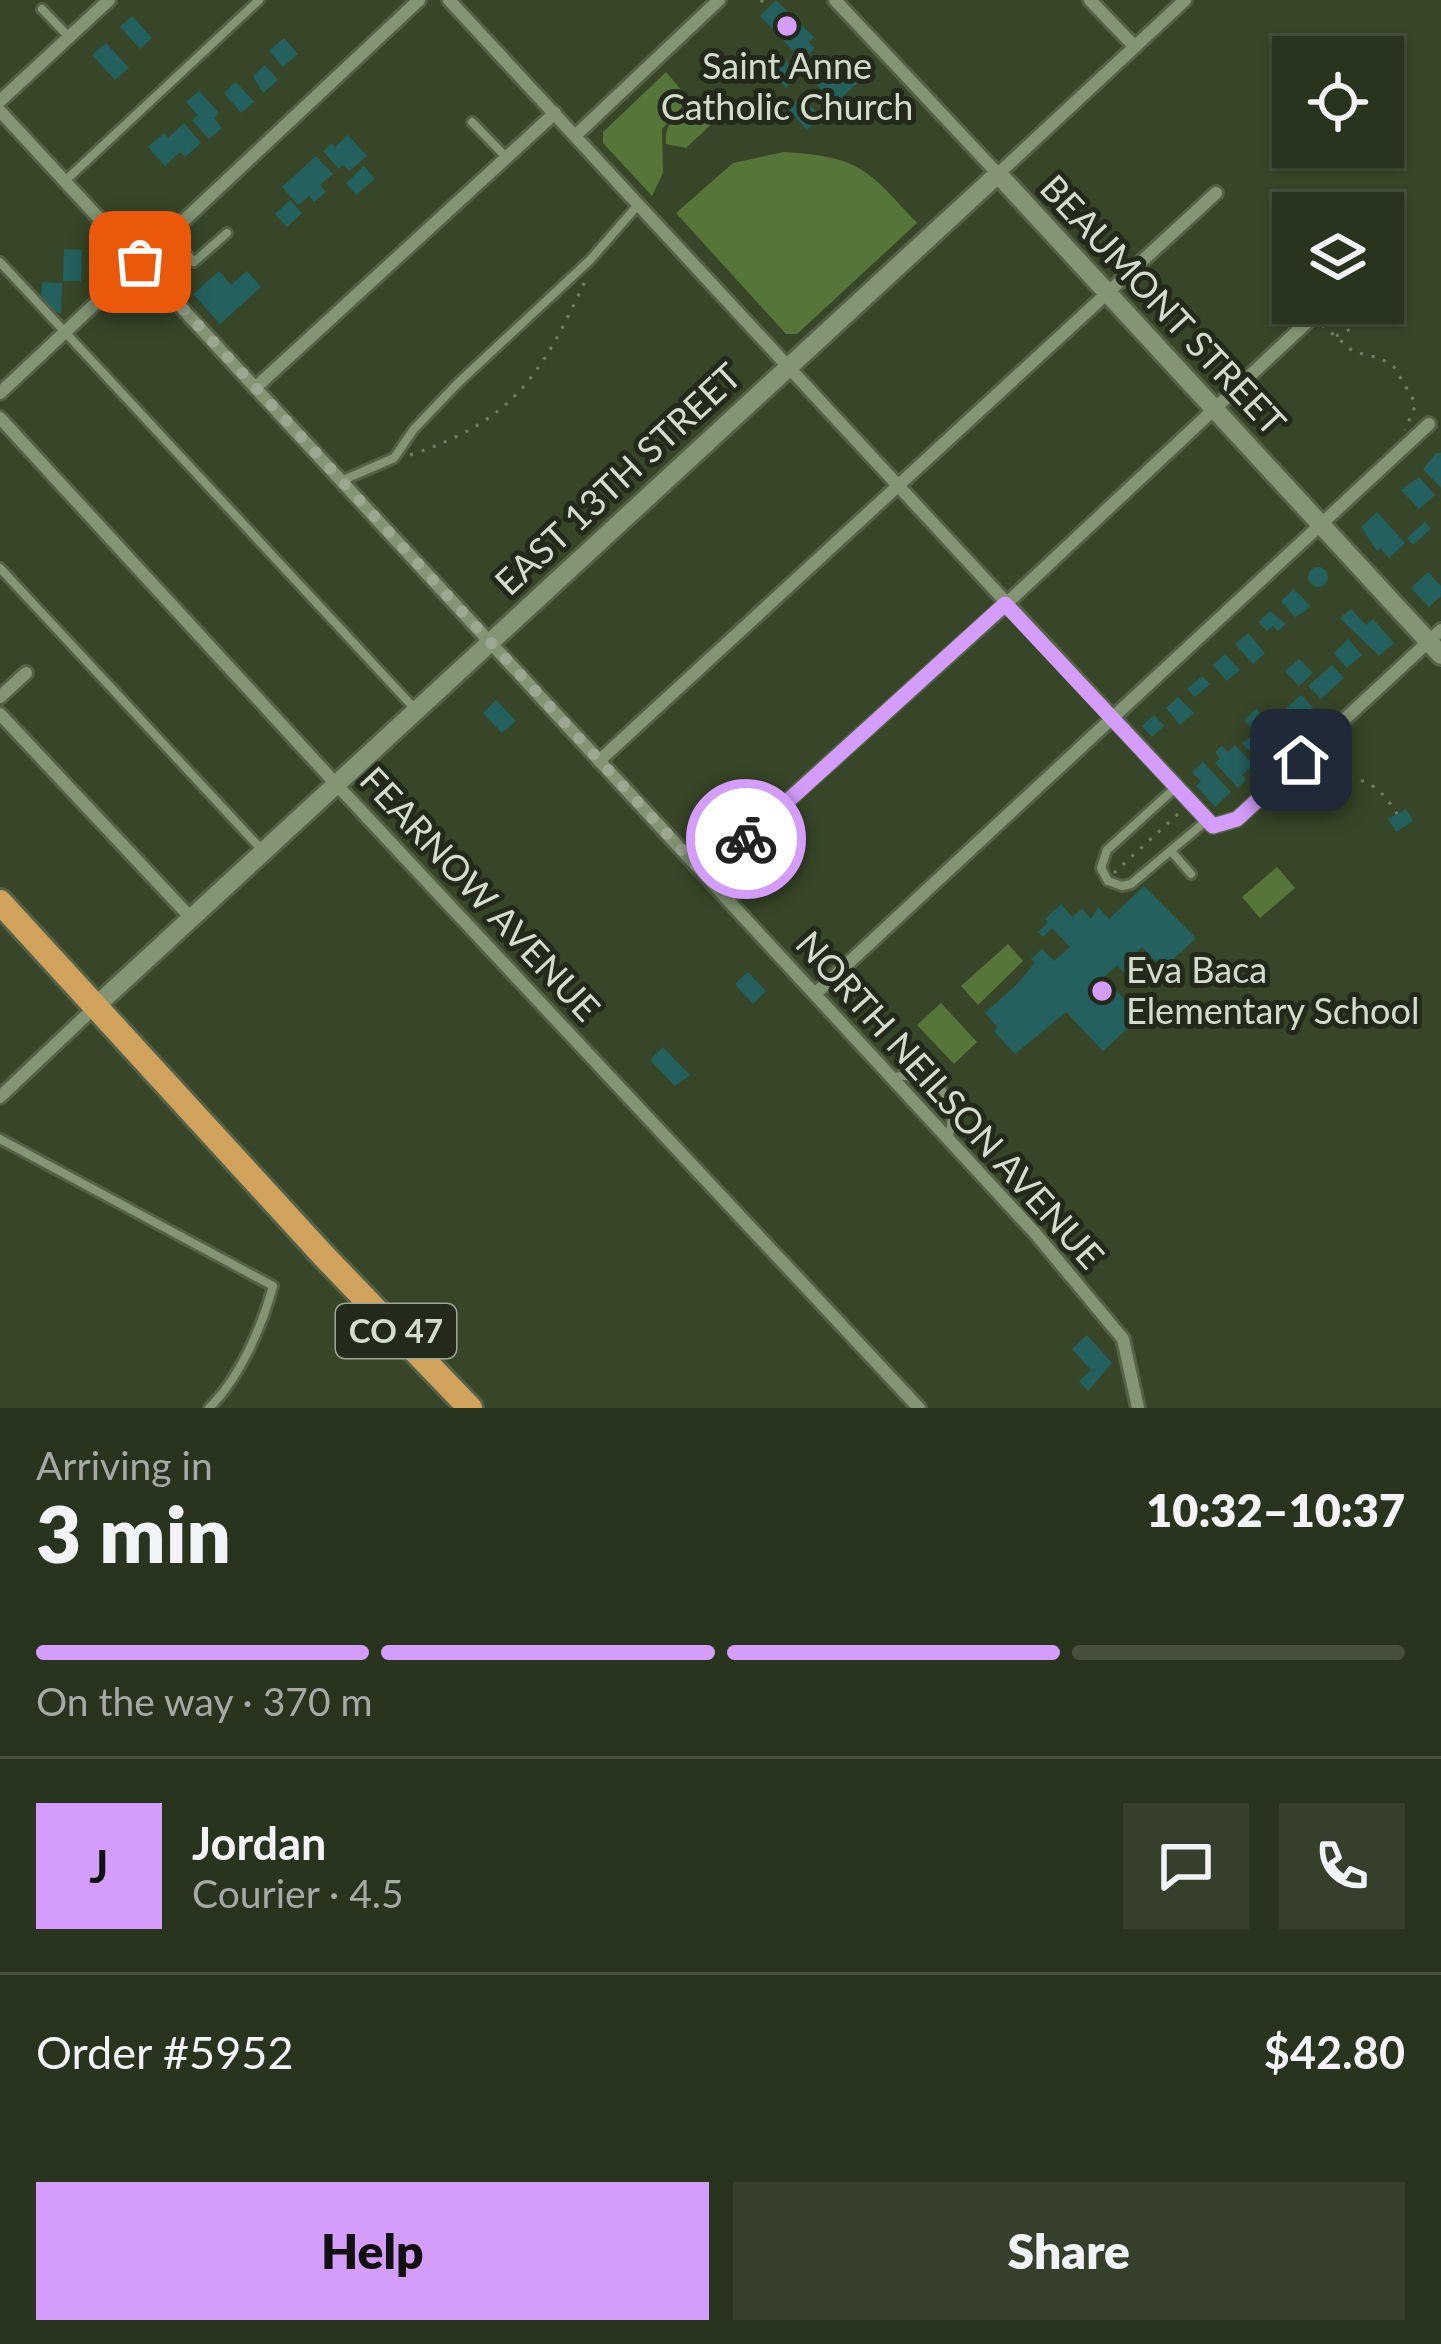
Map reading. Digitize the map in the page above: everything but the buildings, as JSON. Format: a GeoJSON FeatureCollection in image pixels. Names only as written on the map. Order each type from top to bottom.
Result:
{"type":"FeatureCollection","features":[{"type":"Feature","properties":{"kind":"highway","name":"CO 47"},"geometry":{"type":"LineString","coordinates":[[0,902],[470,1408]]}},
{"type":"Feature","properties":{"kind":"street"},"geometry":{"type":"LineString","coordinates":[[0,100],[109,0]]}},
{"type":"Feature","properties":{"kind":"street"},"geometry":{"type":"LineString","coordinates":[[0,393],[419,0]]}},
{"type":"Feature","properties":{"kind":"street"},"geometry":{"type":"LineString","coordinates":[[449,0],[1112,719],[1170,793],[1209,824],[1237,819],[1437,642]]}},
{"type":"Feature","properties":{"kind":"street"},"geometry":{"type":"LineString","coordinates":[[576,135],[719,0]]}},
{"type":"Feature","properties":{"kind":"street","name":"BEAUMONT STREET"},"geometry":{"type":"LineString","coordinates":[[835,0],[1320,525],[1437,642]]}},
{"type":"Feature","properties":{"kind":"street"},"geometry":{"type":"LineString","coordinates":[[1090,0],[1135,47]]}},
{"type":"Feature","properties":{"kind":"street","name":"EAST 13TH STREET"},"geometry":{"type":"LineString","coordinates":[[96,1006],[1185,0]]}},
{"type":"Feature","properties":{"kind":"street","name":"NORTH NEILSON AVENUE"},"geometry":{"type":"LineString","coordinates":[[0,111],[1035,1233],[1123,1339],[1137,1408]]}},
{"type":"Feature","properties":{"kind":"street"},"geometry":{"type":"LineString","coordinates":[[255,388],[555,113]]}},
{"type":"Feature","properties":{"kind":"street"},"geometry":{"type":"LineString","coordinates":[[599,760],[1216,193]]}},
{"type":"Feature","properties":{"kind":"street"},"geometry":{"type":"LineString","coordinates":[[705,875],[1305,324]]}},
{"type":"Feature","properties":{"kind":"street","name":"FEARNOW AVENUE"},"geometry":{"type":"LineString","coordinates":[[0,418],[919,1408]]}},
{"type":"Feature","properties":{"kind":"street"},"geometry":{"type":"LineString","coordinates":[[815,994],[1429,424]]}},
{"type":"Feature","properties":{"kind":"street"},"geometry":{"type":"LineString","coordinates":[[0,697],[26,673]]}},
{"type":"Feature","properties":{"kind":"street"},"geometry":{"type":"LineString","coordinates":[[0,714],[191,919]]}},
{"type":"Feature","properties":{"kind":"street"},"geometry":{"type":"LineString","coordinates":[[0,1097],[96,1006]]}},
{"type":"Feature","properties":{"kind":"lane"},"geometry":{"type":"LineString","coordinates":[[65,181],[259,0]]}},
{"type":"Feature","properties":{"kind":"lane"},"geometry":{"type":"LineString","coordinates":[[42,9],[69,38]]}},
{"type":"Feature","properties":{"kind":"lane"},"geometry":{"type":"LineString","coordinates":[[472,122],[506,158]]}},
{"type":"Feature","properties":{"kind":"lane"},"geometry":{"type":"LineString","coordinates":[[341,481],[389,461],[458,383],[562,286],[640,204]]}},
{"type":"Feature","properties":{"kind":"lane"},"geometry":{"type":"LineString","coordinates":[[169,235],[194,262],[227,233]]}},
{"type":"Feature","properties":{"kind":"lane"},"geometry":{"type":"LineString","coordinates":[[0,262],[416,710]]}},
{"type":"Feature","properties":{"kind":"lane"},"geometry":{"type":"LineString","coordinates":[[0,568],[263,851]]}},
{"type":"Feature","properties":{"kind":"lane"},"geometry":{"type":"LineString","coordinates":[[1170,793],[1107,850],[1101,868],[1107,879],[1115,885],[1131,884],[1209,824]]}},
{"type":"Feature","properties":{"kind":"lane"},"geometry":{"type":"LineString","coordinates":[[1172,851],[1191,874]]}},
{"type":"Feature","properties":{"kind":"lane"},"geometry":{"type":"LineString","coordinates":[[892,1077],[919,1075],[939,1084],[952,1109],[948,1138]]}},
{"type":"Feature","properties":{"kind":"lane"},"geometry":{"type":"LineString","coordinates":[[0,1138],[273,1286],[266,1311],[223,1394],[208,1408]]}},
{"type":"Feature","properties":{"kind":"path"},"geometry":{"type":"LineString","coordinates":[[761,0],[768,8]]}},
{"type":"Feature","properties":{"kind":"path"},"geometry":{"type":"LineString","coordinates":[[389,461],[455,437],[511,403],[552,347],[587,277]]}},
{"type":"Feature","properties":{"kind":"path"},"geometry":{"type":"LineString","coordinates":[[1325,324],[1354,352],[1380,358],[1404,378],[1416,404],[1404,425],[1409,443]]}},
{"type":"Feature","properties":{"kind":"path"},"geometry":{"type":"LineString","coordinates":[[1335,337],[1360,324]]}},
{"type":"Feature","properties":{"kind":"path"},"geometry":{"type":"LineString","coordinates":[[1282,793],[1287,797],[1319,784],[1361,778],[1380,788],[1397,814]]}},
{"type":"Feature","properties":{"kind":"path"},"geometry":{"type":"LineString","coordinates":[[1107,879],[1179,813],[1170,793]]}},
{"type":"Feature","properties":{"kind":"green space"},"geometry":{"type":"Polygon","coordinates":[[[666,72],[689,99],[662,129],[663,173],[652,196],[603,143],[603,132],[666,72]]]}},
{"type":"Feature","properties":{"kind":"green space"},"geometry":{"type":"Polygon","coordinates":[[[696,97],[716,120],[686,148],[666,144],[670,123],[686,113],[696,97]]]}},
{"type":"Feature","properties":{"kind":"green space"},"geometry":{"type":"Polygon","coordinates":[[[784,152],[830,158],[861,169],[917,223],[797,334],[786,334],[676,213],[733,163],[784,152]]]}},
{"type":"Feature","properties":{"kind":"green space"},"geometry":{"type":"Polygon","coordinates":[[[1277,867],[1295,888],[1260,918],[1242,897],[1277,867]]]}},
{"type":"Feature","properties":{"kind":"green space"},"geometry":{"type":"Polygon","coordinates":[[[1008,944],[1023,961],[978,1005],[961,986],[1008,944]]]}},
{"type":"Feature","properties":{"kind":"green space"},"geometry":{"type":"Polygon","coordinates":[[[941,1003],[977,1042],[954,1064],[917,1025],[941,1003]]]}},
{"type":"Feature","properties":{"kind":"way so far"},"geometry":{"type":"LineString","coordinates":[[140,262],[705,875],[746,839]]}},
{"type":"Feature","properties":{"kind":"place","name":"Saint Anne Catholic Church"},"geometry":{"type":"Point","coordinates":[787,26]}},
{"type":"Feature","properties":{"kind":"place","name":"Eva Baca Elementary School"},"geometry":{"type":"Point","coordinates":[1102,991]}},
{"type":"Feature","properties":{"kind":"route"},"geometry":{"type":"LineString","coordinates":[[746,839],[1005,604],[1213,826],[1237,819],[1301,760]]}}]}
